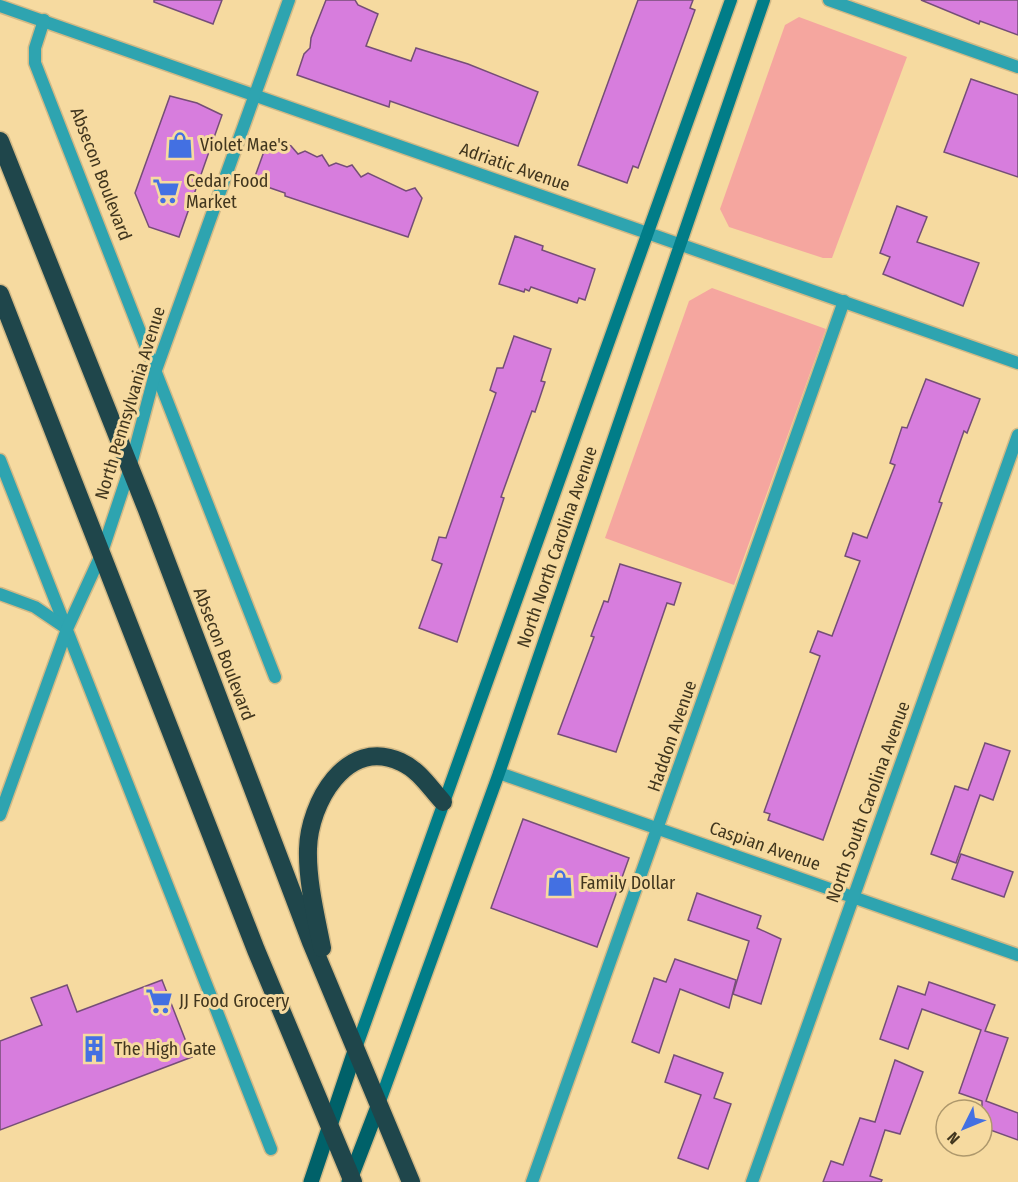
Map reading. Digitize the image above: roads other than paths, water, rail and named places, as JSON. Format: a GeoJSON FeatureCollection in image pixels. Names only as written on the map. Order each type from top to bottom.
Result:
{"type":"FeatureCollection","features":[{"type":"Feature","properties":{"kind":"highway","name":"Absecon Boulevard"},"geometry":{"type":"LineString","coordinates":[[0,141],[130,468],[328,983],[411,1182]]}},
{"type":"Feature","properties":{"kind":"highway"},"geometry":{"type":"LineString","coordinates":[[0,294],[256,950],[351,1180]]}},
{"type":"Feature","properties":{"kind":"highway"},"geometry":{"type":"LineString","coordinates":[[328,983],[308,849],[312,818],[328,786],[336,775],[356,761],[368,758],[389,758],[419,774],[443,802]]}},
{"type":"Feature","properties":{"kind":"main road"},"geometry":{"type":"LineString","coordinates":[[311,1182],[355,1051]]}},
{"type":"Feature","properties":{"kind":"main road"},"geometry":{"type":"LineString","coordinates":[[351,1180],[379,1104]]}},
{"type":"Feature","properties":{"kind":"street","name":"North Pennsylvania Avenue"},"geometry":{"type":"LineString","coordinates":[[0,815],[67,629],[100,555],[130,468],[156,370],[289,0]]}},
{"type":"Feature","properties":{"kind":"street","name":"North North Carolina Avenue"},"geometry":{"type":"LineString","coordinates":[[355,1051],[650,232],[731,0]]}},
{"type":"Feature","properties":{"kind":"street","name":"North North Carolina Avenue"},"geometry":{"type":"LineString","coordinates":[[379,1104],[499,773],[764,0]]}},
{"type":"Feature","properties":{"kind":"street"},"geometry":{"type":"LineString","coordinates":[[829,0],[1018,67]]}},
{"type":"Feature","properties":{"kind":"street","name":"Adriatic Avenue"},"geometry":{"type":"LineString","coordinates":[[0,6],[681,242],[1018,363]]}},
{"type":"Feature","properties":{"kind":"street","name":"Absecon Boulevard"},"geometry":{"type":"LineString","coordinates":[[44,20],[35,48],[35,63],[275,677]]}},
{"type":"Feature","properties":{"kind":"street","name":"Haddon Avenue"},"geometry":{"type":"LineString","coordinates":[[532,1182],[844,302]]}},
{"type":"Feature","properties":{"kind":"street","name":"North South Carolina Avenue"},"geometry":{"type":"LineString","coordinates":[[752,1182],[1018,435]]}},
{"type":"Feature","properties":{"kind":"street"},"geometry":{"type":"LineString","coordinates":[[0,460],[271,1149]]}},
{"type":"Feature","properties":{"kind":"street"},"geometry":{"type":"LineString","coordinates":[[0,594],[35,607],[67,629]]}},
{"type":"Feature","properties":{"kind":"street","name":"Caspian Avenue"},"geometry":{"type":"LineString","coordinates":[[499,773],[1018,955]]}},
{"type":"Feature","properties":{"kind":"place","name":"Violet Mae's"},"geometry":{"type":"Point","coordinates":[180,145]}},
{"type":"Feature","properties":{"kind":"place","name":"Cedar Food Market"},"geometry":{"type":"Point","coordinates":[166,191]}},
{"type":"Feature","properties":{"kind":"place","name":"Family Dollar"},"geometry":{"type":"Point","coordinates":[560,883]}},
{"type":"Feature","properties":{"kind":"place","name":"JJ Food Grocery"},"geometry":{"type":"Point","coordinates":[159,1001]}},
{"type":"Feature","properties":{"kind":"place","name":"The High Gate"},"geometry":{"type":"Point","coordinates":[94,1049]}}]}
